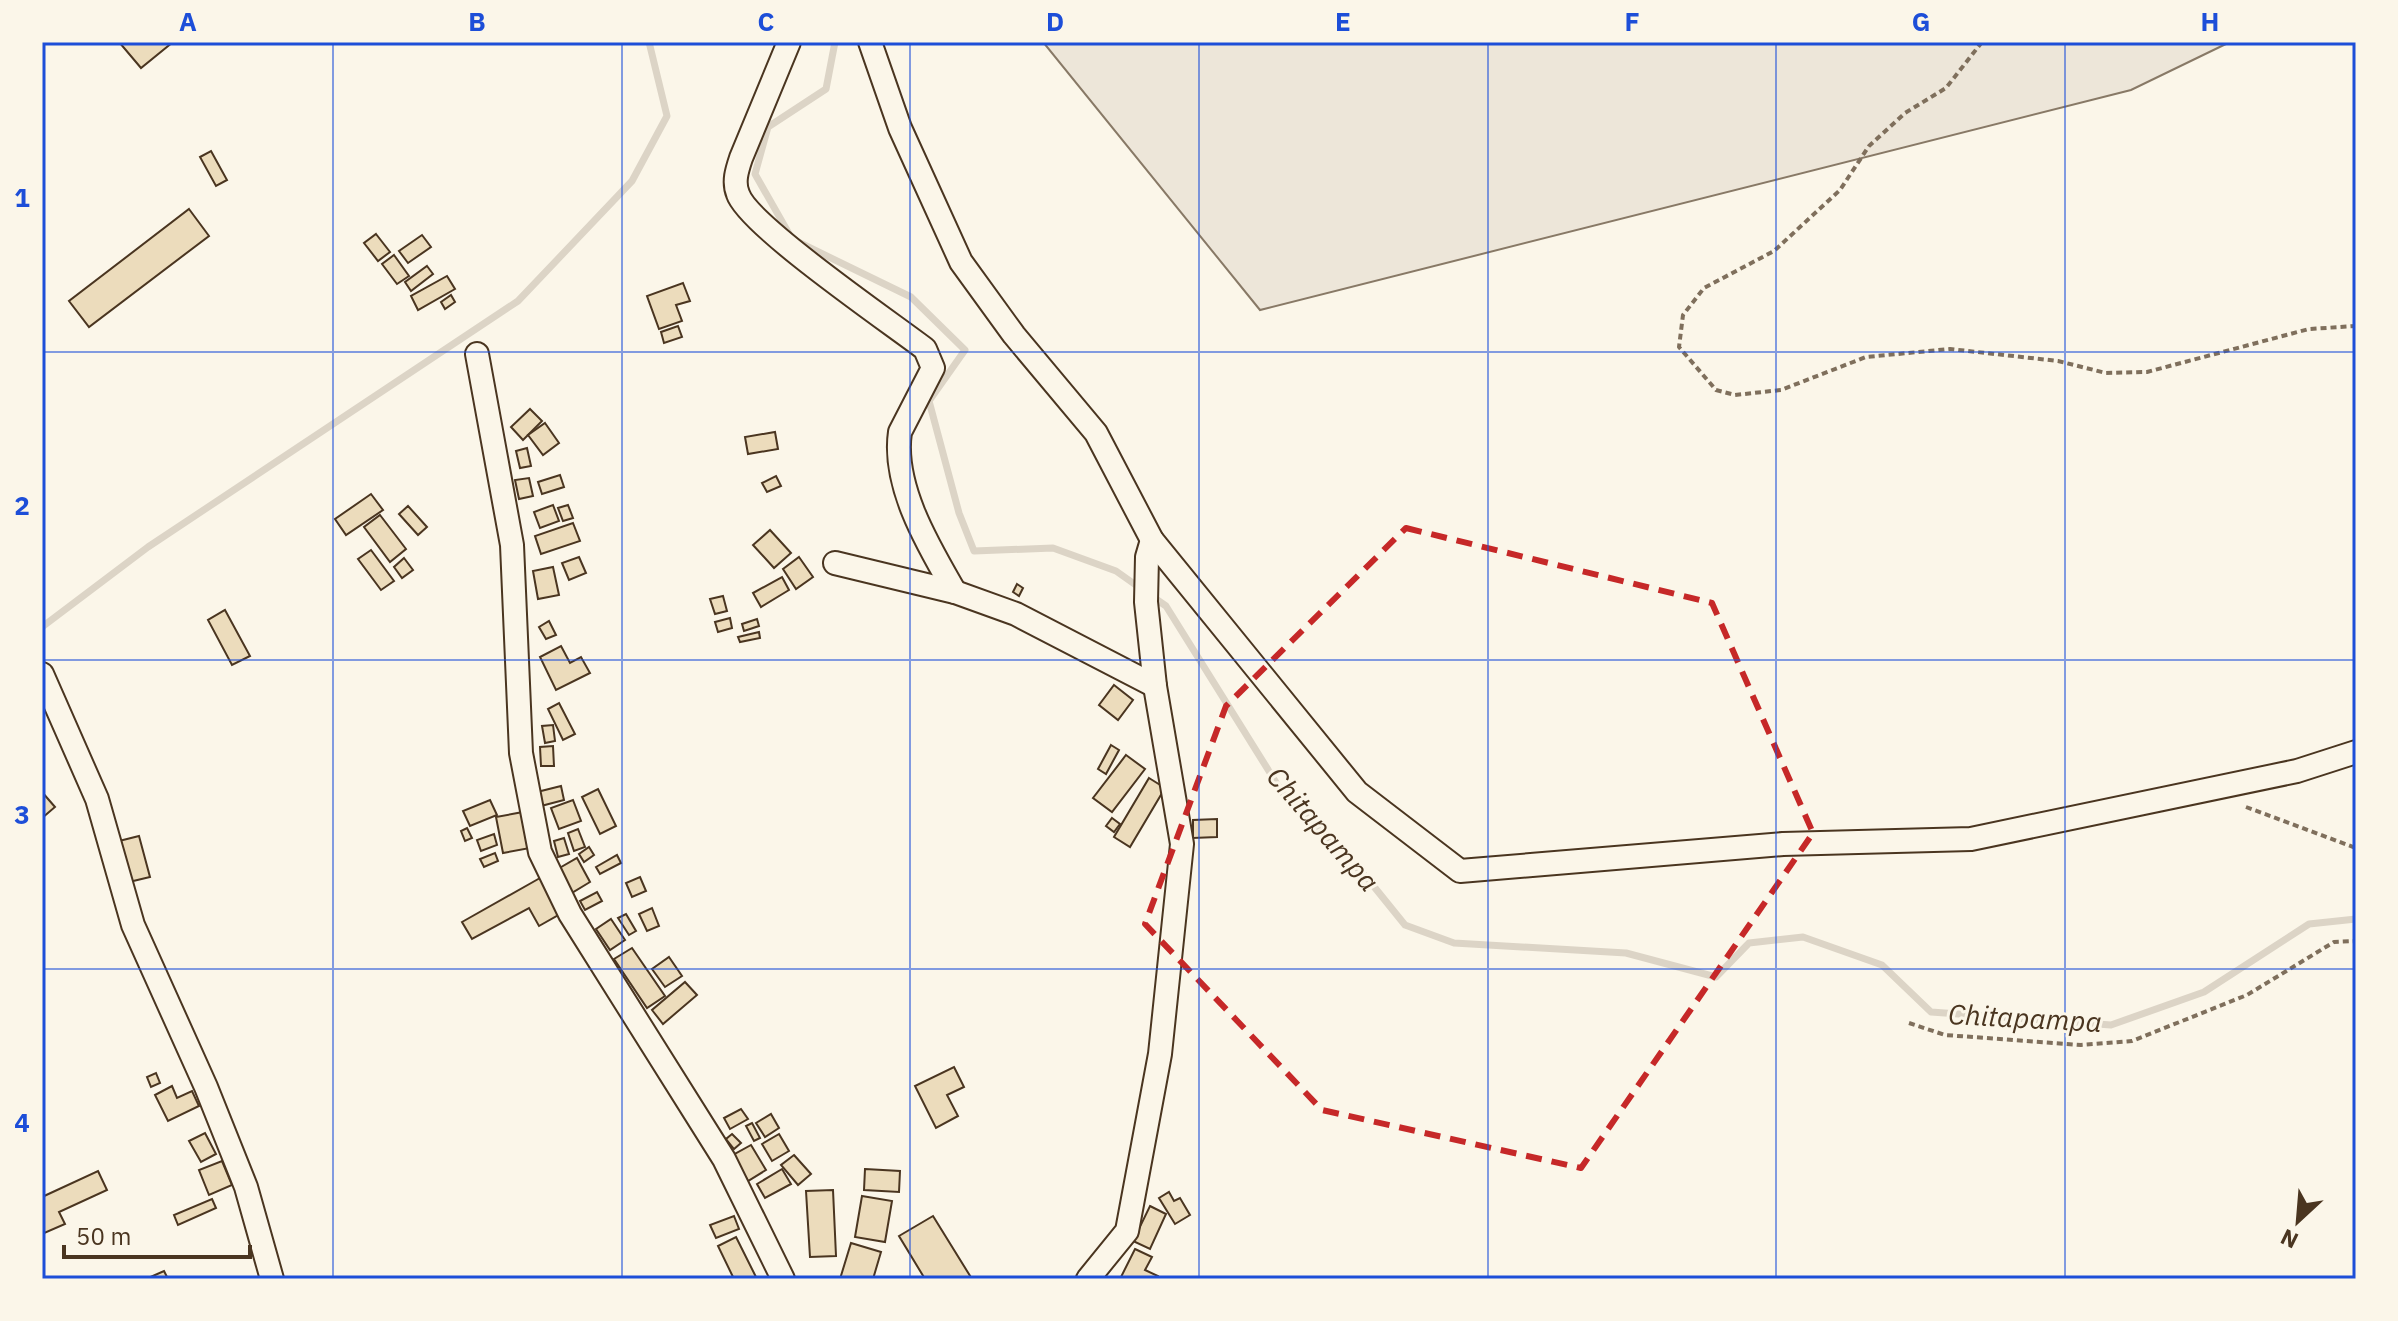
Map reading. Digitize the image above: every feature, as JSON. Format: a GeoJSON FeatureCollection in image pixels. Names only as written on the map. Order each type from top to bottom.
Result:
{"type":"FeatureCollection","features":[{"type":"Feature","properties":{"kind":"street"},"geometry":{"type":"LineString","coordinates":[[789,42],[741,158],[735,177],[737,193],[745,208],[771,232],[925,349],[932,360],[933,368],[900,432],[899,442],[910,501],[922,536],[955,592]]}},
{"type":"Feature","properties":{"kind":"street"},"geometry":{"type":"LineString","coordinates":[[870,42],[900,128],[961,262],[1014,335],[1096,433],[1150,548],[1357,792],[1460,871],[1783,844],[1971,839],[2297,771],[2356,752]]}},
{"type":"Feature","properties":{"kind":"street"},"geometry":{"type":"LineString","coordinates":[[477,354],[512,545],[521,753],[540,852],[570,914],[724,1159],[783,1279]]}},
{"type":"Feature","properties":{"kind":"street"},"geometry":{"type":"LineString","coordinates":[[1088,1279],[1127,1231],[1160,1054],[1182,844],[1155,686],[1146,602],[1150,548]]}},
{"type":"Feature","properties":{"kind":"street"},"geometry":{"type":"LineString","coordinates":[[835,563],[955,592],[1016,614],[1155,686]]}},
{"type":"Feature","properties":{"kind":"street"},"geometry":{"type":"LineString","coordinates":[[42,674],[97,799],[133,925],[206,1087],[246,1187],[272,1279]]}},
{"type":"Feature","properties":{"kind":"path"},"geometry":{"type":"LineString","coordinates":[[1982,42],[1946,88],[1905,113],[1869,146],[1840,190],[1774,251],[1704,288],[1683,315],[1679,347],[1716,390],[1735,395],[1781,390],[1866,357],[1950,349],[2058,361],[2106,373],[2147,372],[2309,329],[2356,326]]}},
{"type":"Feature","properties":{"kind":"path"},"geometry":{"type":"LineString","coordinates":[[2202,791],[2356,848]]}},
{"type":"Feature","properties":{"kind":"path"},"geometry":{"type":"LineString","coordinates":[[1909,1023],[1945,1035],[2081,1045],[2132,1041],[2247,995],[2334,942],[2356,941]]}},
{"type":"Feature","properties":{"kind":"highlighted area"},"geometry":{"type":"Polygon","coordinates":[[[1406,528],[1712,603],[1813,833],[1581,1168],[1322,1110],[1145,924],[1226,706],[1406,528]]]}},
{"type":"Feature","properties":{"kind":"shaded area"},"geometry":{"type":"Polygon","coordinates":[[[1043,42],[2230,42],[2131,90],[1260,310],[1043,42]]]}},
{"type":"Feature","properties":{"kind":"building"},"geometry":{"type":"Polygon","coordinates":[[[119,42],[173,42],[141,68],[119,42]]]}},
{"type":"Feature","properties":{"kind":"building"},"geometry":{"type":"Polygon","coordinates":[[[211,151],[227,180],[216,186],[200,157],[211,151]]]}},
{"type":"Feature","properties":{"kind":"building"},"geometry":{"type":"Polygon","coordinates":[[[189,209],[209,236],[89,327],[69,301],[189,209]]]}},
{"type":"Feature","properties":{"kind":"building"},"geometry":{"type":"Polygon","coordinates":[[[376,234],[390,252],[378,261],[364,243],[376,234]]]}},
{"type":"Feature","properties":{"kind":"building"},"geometry":{"type":"Polygon","coordinates":[[[422,235],[431,247],[408,263],[399,251],[422,235]]]}},
{"type":"Feature","properties":{"kind":"building"},"geometry":{"type":"Polygon","coordinates":[[[394,255],[409,276],[397,284],[382,264],[394,255]]]}},
{"type":"Feature","properties":{"kind":"building"},"geometry":{"type":"Polygon","coordinates":[[[427,266],[433,274],[411,291],[405,282],[427,266]]]}},
{"type":"Feature","properties":{"kind":"building"},"geometry":{"type":"Polygon","coordinates":[[[447,276],[455,289],[418,310],[411,296],[447,276]]]}},
{"type":"Feature","properties":{"kind":"building"},"geometry":{"type":"Polygon","coordinates":[[[683,283],[690,301],[676,305],[682,321],[659,329],[647,296],[683,283]]]}},
{"type":"Feature","properties":{"kind":"building"},"geometry":{"type":"Polygon","coordinates":[[[451,295],[455,302],[445,309],[441,302],[451,295]]]}},
{"type":"Feature","properties":{"kind":"building"},"geometry":{"type":"Polygon","coordinates":[[[678,326],[682,337],[664,343],[661,332],[678,326]]]}},
{"type":"Feature","properties":{"kind":"building"},"geometry":{"type":"Polygon","coordinates":[[[530,409],[542,421],[523,440],[511,427],[530,409]]]}},
{"type":"Feature","properties":{"kind":"building"},"geometry":{"type":"Polygon","coordinates":[[[545,423],[559,443],[543,455],[528,435],[545,423]]]}},
{"type":"Feature","properties":{"kind":"building"},"geometry":{"type":"Polygon","coordinates":[[[775,432],[778,449],[748,454],[745,437],[775,432]]]}},
{"type":"Feature","properties":{"kind":"building"},"geometry":{"type":"Polygon","coordinates":[[[527,448],[531,466],[520,468],[516,451],[527,448]]]}},
{"type":"Feature","properties":{"kind":"building"},"geometry":{"type":"Polygon","coordinates":[[[560,475],[564,487],[542,494],[538,482],[560,475]]]}},
{"type":"Feature","properties":{"kind":"building"},"geometry":{"type":"Polygon","coordinates":[[[776,476],[781,486],[767,492],[762,483],[776,476]]]}},
{"type":"Feature","properties":{"kind":"building"},"geometry":{"type":"Polygon","coordinates":[[[529,478],[533,496],[519,499],[515,480],[529,478]]]}},
{"type":"Feature","properties":{"kind":"building"},"geometry":{"type":"Polygon","coordinates":[[[371,494],[383,510],[346,535],[335,519],[371,494]]]}},
{"type":"Feature","properties":{"kind":"building"},"geometry":{"type":"Polygon","coordinates":[[[553,505],[559,521],[540,528],[534,512],[553,505]]]}},
{"type":"Feature","properties":{"kind":"building"},"geometry":{"type":"Polygon","coordinates":[[[568,505],[573,518],[563,521],[558,508],[568,505]]]}},
{"type":"Feature","properties":{"kind":"building"},"geometry":{"type":"Polygon","coordinates":[[[408,506],[427,527],[418,535],[399,514],[408,506]]]}},
{"type":"Feature","properties":{"kind":"building"},"geometry":{"type":"Polygon","coordinates":[[[380,515],[406,549],[390,562],[364,527],[380,515]]]}},
{"type":"Feature","properties":{"kind":"building"},"geometry":{"type":"Polygon","coordinates":[[[573,523],[580,541],[541,554],[535,536],[573,523]]]}},
{"type":"Feature","properties":{"kind":"building"},"geometry":{"type":"Polygon","coordinates":[[[770,530],[791,553],[774,568],[753,545],[770,530]]]}},
{"type":"Feature","properties":{"kind":"building"},"geometry":{"type":"Polygon","coordinates":[[[371,550],[394,581],[381,590],[358,559],[371,550]]]}},
{"type":"Feature","properties":{"kind":"building"},"geometry":{"type":"Polygon","coordinates":[[[579,557],[586,573],[569,580],[562,563],[579,557]]]}},
{"type":"Feature","properties":{"kind":"building"},"geometry":{"type":"Polygon","coordinates":[[[799,557],[813,577],[796,589],[783,569],[799,557]]]}},
{"type":"Feature","properties":{"kind":"building"},"geometry":{"type":"Polygon","coordinates":[[[404,558],[413,570],[402,578],[394,567],[404,558]]]}},
{"type":"Feature","properties":{"kind":"building"},"geometry":{"type":"Polygon","coordinates":[[[553,567],[559,595],[538,599],[533,571],[553,567]]]}},
{"type":"Feature","properties":{"kind":"building"},"geometry":{"type":"Polygon","coordinates":[[[782,577],[789,590],[761,607],[753,593],[782,577]]]}},
{"type":"Feature","properties":{"kind":"building"},"geometry":{"type":"Polygon","coordinates":[[[1017,584],[1023,588],[1019,596],[1013,592],[1017,584]]]}},
{"type":"Feature","properties":{"kind":"building"},"geometry":{"type":"Polygon","coordinates":[[[723,596],[727,611],[715,614],[710,599],[723,596]]]}},
{"type":"Feature","properties":{"kind":"building"},"geometry":{"type":"Polygon","coordinates":[[[225,610],[250,656],[232,665],[208,620],[225,610]]]}},
{"type":"Feature","properties":{"kind":"building"},"geometry":{"type":"Polygon","coordinates":[[[730,618],[732,628],[718,632],[715,622],[730,618]]]}},
{"type":"Feature","properties":{"kind":"building"},"geometry":{"type":"Polygon","coordinates":[[[757,619],[759,626],[744,631],[742,624],[757,619]]]}},
{"type":"Feature","properties":{"kind":"building"},"geometry":{"type":"Polygon","coordinates":[[[549,621],[556,635],[546,639],[539,627],[549,621]]]}},
{"type":"Feature","properties":{"kind":"building"},"geometry":{"type":"Polygon","coordinates":[[[759,632],[760,638],[740,642],[738,637],[759,632]]]}},
{"type":"Feature","properties":{"kind":"building"},"geometry":{"type":"Polygon","coordinates":[[[561,646],[570,663],[581,657],[590,673],[556,690],[540,657],[561,646]]]}},
{"type":"Feature","properties":{"kind":"building"},"geometry":{"type":"Polygon","coordinates":[[[1114,685],[1133,700],[1118,720],[1099,705],[1114,685]]]}},
{"type":"Feature","properties":{"kind":"building"},"geometry":{"type":"Polygon","coordinates":[[[559,703],[575,734],[563,740],[548,709],[559,703]]]}},
{"type":"Feature","properties":{"kind":"building"},"geometry":{"type":"Polygon","coordinates":[[[553,725],[555,741],[545,743],[542,726],[553,725]]]}},
{"type":"Feature","properties":{"kind":"building"},"geometry":{"type":"Polygon","coordinates":[[[1111,745],[1119,750],[1106,774],[1098,769],[1111,745]]]}},
{"type":"Feature","properties":{"kind":"building"},"geometry":{"type":"Polygon","coordinates":[[[553,746],[554,766],[541,766],[540,747],[553,746]]]}},
{"type":"Feature","properties":{"kind":"building"},"geometry":{"type":"Polygon","coordinates":[[[1126,755],[1145,769],[1112,812],[1093,798],[1126,755]]]}},
{"type":"Feature","properties":{"kind":"building"},"geometry":{"type":"Polygon","coordinates":[[[1149,778],[1165,788],[1130,847],[1114,837],[1149,778]]]}},
{"type":"Feature","properties":{"kind":"building"},"geometry":{"type":"Polygon","coordinates":[[[561,786],[564,800],[541,806],[537,792],[561,786]]]}},
{"type":"Feature","properties":{"kind":"building"},"geometry":{"type":"Polygon","coordinates":[[[598,789],[616,826],[600,834],[582,797],[598,789]]]}},
{"type":"Feature","properties":{"kind":"building"},"geometry":{"type":"Polygon","coordinates":[[[42,792],[55,807],[42,818],[42,792]]]}},
{"type":"Feature","properties":{"kind":"building"},"geometry":{"type":"Polygon","coordinates":[[[490,800],[497,815],[470,826],[463,811],[490,800]]]}},
{"type":"Feature","properties":{"kind":"building"},"geometry":{"type":"Polygon","coordinates":[[[573,800],[581,821],[559,829],[551,808],[573,800]]]}},
{"type":"Feature","properties":{"kind":"building"},"geometry":{"type":"Polygon","coordinates":[[[523,812],[530,848],[503,853],[496,817],[523,812]]]}},
{"type":"Feature","properties":{"kind":"building"},"geometry":{"type":"Polygon","coordinates":[[[1112,818],[1120,824],[1114,832],[1106,826],[1112,818]]]}},
{"type":"Feature","properties":{"kind":"building"},"geometry":{"type":"Polygon","coordinates":[[[1217,819],[1217,837],[1193,838],[1193,820],[1217,819]]]}},
{"type":"Feature","properties":{"kind":"building"},"geometry":{"type":"Polygon","coordinates":[[[467,828],[472,838],[465,841],[461,831],[467,828]]]}},
{"type":"Feature","properties":{"kind":"building"},"geometry":{"type":"Polygon","coordinates":[[[578,829],[585,847],[574,851],[568,833],[578,829]]]}},
{"type":"Feature","properties":{"kind":"building"},"geometry":{"type":"Polygon","coordinates":[[[494,834],[497,845],[481,851],[477,840],[494,834]]]}},
{"type":"Feature","properties":{"kind":"building"},"geometry":{"type":"Polygon","coordinates":[[[139,836],[150,877],[129,882],[119,841],[139,836]]]}},
{"type":"Feature","properties":{"kind":"building"},"geometry":{"type":"Polygon","coordinates":[[[564,838],[569,854],[558,857],[554,841],[564,838]]]}},
{"type":"Feature","properties":{"kind":"building"},"geometry":{"type":"Polygon","coordinates":[[[589,847],[594,855],[584,862],[579,854],[589,847]]]}},
{"type":"Feature","properties":{"kind":"building"},"geometry":{"type":"Polygon","coordinates":[[[495,853],[498,861],[484,867],[480,859],[495,853]]]}},
{"type":"Feature","properties":{"kind":"building"},"geometry":{"type":"Polygon","coordinates":[[[617,855],[621,863],[600,874],[596,867],[617,855]]]}},
{"type":"Feature","properties":{"kind":"building"},"geometry":{"type":"Polygon","coordinates":[[[577,858],[590,882],[570,894],[556,870],[577,858]]]}},
{"type":"Feature","properties":{"kind":"building"},"geometry":{"type":"Polygon","coordinates":[[[640,877],[646,891],[632,897],[626,883],[640,877]]]}},
{"type":"Feature","properties":{"kind":"building"},"geometry":{"type":"Polygon","coordinates":[[[540,878],[560,914],[539,926],[529,908],[472,939],[462,922],[540,878]]]}},
{"type":"Feature","properties":{"kind":"building"},"geometry":{"type":"Polygon","coordinates":[[[597,892],[602,901],[585,910],[580,901],[597,892]]]}},
{"type":"Feature","properties":{"kind":"building"},"geometry":{"type":"Polygon","coordinates":[[[652,908],[659,926],[647,931],[639,914],[652,908]]]}},
{"type":"Feature","properties":{"kind":"building"},"geometry":{"type":"Polygon","coordinates":[[[626,914],[636,931],[629,935],[618,918],[626,914]]]}},
{"type":"Feature","properties":{"kind":"building"},"geometry":{"type":"Polygon","coordinates":[[[611,919],[625,940],[610,950],[596,929],[611,919]]]}},
{"type":"Feature","properties":{"kind":"building"},"geometry":{"type":"Polygon","coordinates":[[[632,948],[665,996],[647,1008],[614,959],[632,948]]]}},
{"type":"Feature","properties":{"kind":"building"},"geometry":{"type":"Polygon","coordinates":[[[669,957],[682,976],[665,987],[652,969],[669,957]]]}},
{"type":"Feature","properties":{"kind":"building"},"geometry":{"type":"Polygon","coordinates":[[[685,982],[697,995],[663,1024],[652,1010],[685,982]]]}},
{"type":"Feature","properties":{"kind":"building"},"geometry":{"type":"Polygon","coordinates":[[[954,1067],[964,1087],[947,1095],[958,1116],[936,1128],[915,1086],[954,1067]]]}},
{"type":"Feature","properties":{"kind":"building"},"geometry":{"type":"Polygon","coordinates":[[[156,1073],[160,1083],[151,1087],[147,1077],[156,1073]]]}},
{"type":"Feature","properties":{"kind":"building"},"geometry":{"type":"Polygon","coordinates":[[[172,1086],[177,1098],[192,1091],[199,1106],[168,1121],[155,1095],[172,1086]]]}},
{"type":"Feature","properties":{"kind":"building"},"geometry":{"type":"Polygon","coordinates":[[[741,1109],[748,1119],[730,1129],[724,1118],[741,1109]]]}},
{"type":"Feature","properties":{"kind":"building"},"geometry":{"type":"Polygon","coordinates":[[[771,1114],[779,1128],[765,1137],[756,1123],[771,1114]]]}},
{"type":"Feature","properties":{"kind":"building"},"geometry":{"type":"Polygon","coordinates":[[[752,1123],[760,1138],[754,1141],[746,1126],[752,1123]]]}},
{"type":"Feature","properties":{"kind":"building"},"geometry":{"type":"Polygon","coordinates":[[[205,1133],[216,1154],[201,1162],[189,1141],[205,1133]]]}},
{"type":"Feature","properties":{"kind":"building"},"geometry":{"type":"Polygon","coordinates":[[[732,1134],[741,1143],[734,1149],[726,1139],[732,1134]]]}},
{"type":"Feature","properties":{"kind":"building"},"geometry":{"type":"Polygon","coordinates":[[[779,1134],[789,1151],[772,1161],[762,1144],[779,1134]]]}},
{"type":"Feature","properties":{"kind":"building"},"geometry":{"type":"Polygon","coordinates":[[[751,1145],[766,1170],[748,1181],[733,1155],[751,1145]]]}},
{"type":"Feature","properties":{"kind":"building"},"geometry":{"type":"Polygon","coordinates":[[[794,1155],[811,1174],[798,1185],[781,1165],[794,1155]]]}},
{"type":"Feature","properties":{"kind":"building"},"geometry":{"type":"Polygon","coordinates":[[[222,1161],[232,1185],[209,1195],[199,1170],[222,1161]]]}},
{"type":"Feature","properties":{"kind":"building"},"geometry":{"type":"Polygon","coordinates":[[[782,1169],[791,1184],[765,1198],[757,1184],[782,1169]]]}},
{"type":"Feature","properties":{"kind":"building"},"geometry":{"type":"Polygon","coordinates":[[[865,1169],[900,1171],[899,1192],[864,1190],[865,1169]]]}},
{"type":"Feature","properties":{"kind":"building"},"geometry":{"type":"Polygon","coordinates":[[[98,1171],[107,1190],[59,1212],[65,1224],[42,1234],[42,1197],[98,1171]]]}},
{"type":"Feature","properties":{"kind":"building"},"geometry":{"type":"Polygon","coordinates":[[[833,1190],[836,1256],[810,1257],[806,1191],[833,1190]]]}},
{"type":"Feature","properties":{"kind":"building"},"geometry":{"type":"Polygon","coordinates":[[[1169,1192],[1174,1201],[1180,1198],[1190,1215],[1175,1224],[1159,1198],[1169,1192]]]}},
{"type":"Feature","properties":{"kind":"building"},"geometry":{"type":"Polygon","coordinates":[[[862,1196],[892,1201],[885,1242],[855,1237],[862,1196]]]}},
{"type":"Feature","properties":{"kind":"building"},"geometry":{"type":"Polygon","coordinates":[[[212,1199],[216,1208],[178,1225],[174,1215],[212,1199]]]}},
{"type":"Feature","properties":{"kind":"building"},"geometry":{"type":"Polygon","coordinates":[[[1150,1206],[1166,1214],[1150,1249],[1133,1241],[1150,1206]]]}},
{"type":"Feature","properties":{"kind":"building"},"geometry":{"type":"Polygon","coordinates":[[[734,1216],[739,1229],[716,1238],[710,1225],[734,1216]]]}},
{"type":"Feature","properties":{"kind":"building"},"geometry":{"type":"Polygon","coordinates":[[[933,1216],[972,1279],[925,1279],[899,1236],[933,1216]]]}},
{"type":"Feature","properties":{"kind":"building"},"geometry":{"type":"Polygon","coordinates":[[[736,1237],[757,1279],[734,1279],[718,1246],[736,1237]]]}},
{"type":"Feature","properties":{"kind":"building"},"geometry":{"type":"Polygon","coordinates":[[[851,1243],[881,1252],[873,1279],[840,1279],[851,1243]]]}},
{"type":"Feature","properties":{"kind":"building"},"geometry":{"type":"Polygon","coordinates":[[[1135,1249],[1152,1257],[1145,1270],[1158,1276],[1157,1279],[1120,1279],[1135,1249]]]}},
{"type":"Feature","properties":{"kind":"building"},"geometry":{"type":"Polygon","coordinates":[[[164,1271],[168,1279],[146,1279],[164,1271]]]}},
{"type":"Feature","properties":{"kind":"waterway"},"geometry":{"type":"LineString","coordinates":[[42,627],[148,547],[518,301],[632,181],[667,116],[649,42]]}},
{"type":"Feature","properties":{"kind":"waterway","name":"Chitapampa"},"geometry":{"type":"LineString","coordinates":[[835,42],[826,89],[768,127],[755,174],[792,239],[911,297],[965,350],[929,401],[959,513],[974,551],[1053,548],[1116,571],[1140,588]]}},
{"type":"Feature","properties":{"kind":"waterway","name":"Chitapampa"},"geometry":{"type":"LineString","coordinates":[[1150,595],[1166,606],[1282,792],[1367,878],[1405,925],[1454,943],[1626,953],[1716,977],[1749,943],[1803,937],[1882,965],[1931,1012],[2111,1025],[2204,992],[2309,924],[2356,919]]}}]}
